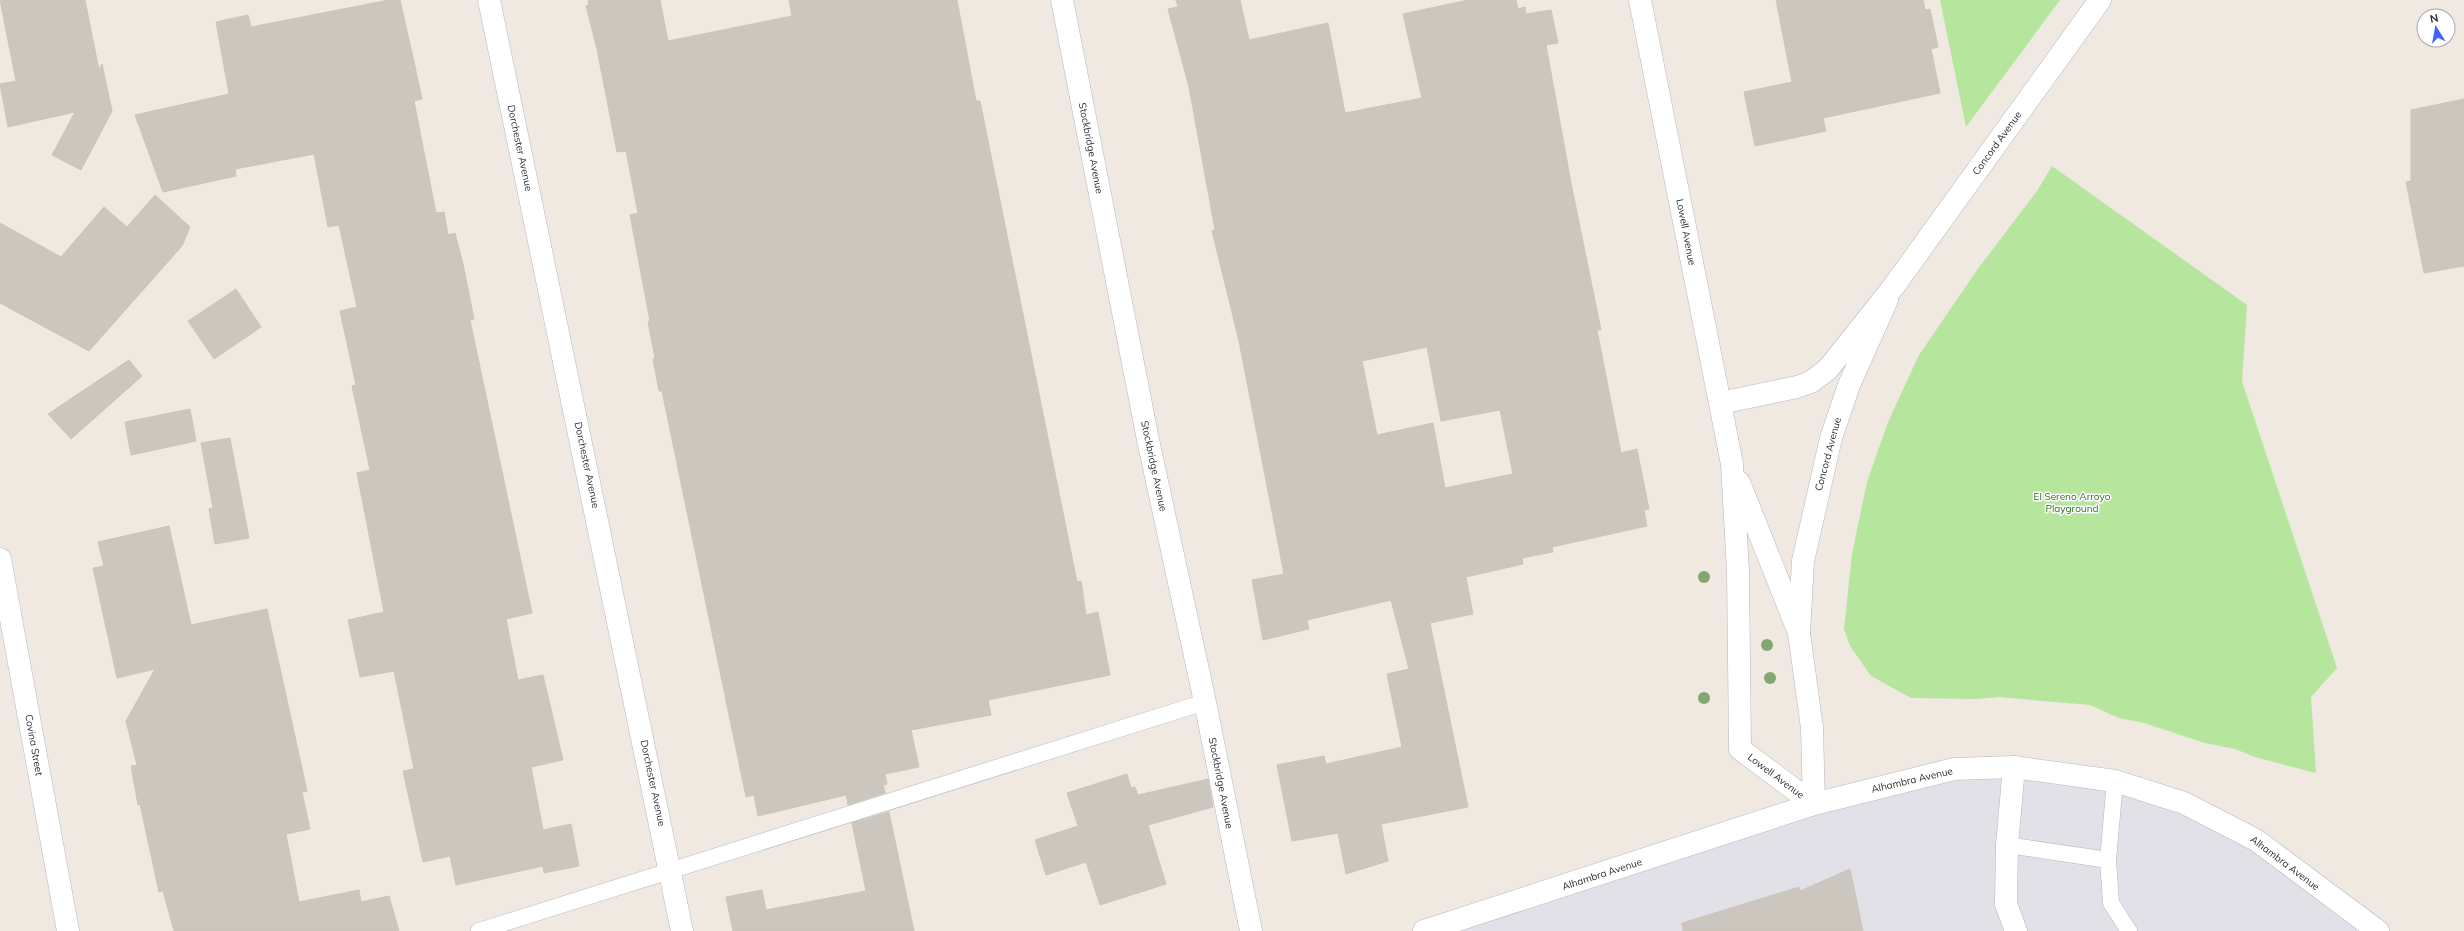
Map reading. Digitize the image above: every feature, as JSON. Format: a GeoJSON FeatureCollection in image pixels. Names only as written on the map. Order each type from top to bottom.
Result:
{"type":"FeatureCollection","features":[{"type":"Feature","properties":{"kind":"street","name":"Dorchester Avenue"},"geometry":{"type":"LineString","coordinates":[[489,0],[671,869],[682,931]]}},
{"type":"Feature","properties":{"kind":"street","name":"Stockbridge Avenue"},"geometry":{"type":"LineString","coordinates":[[1062,0],[1148,440],[1205,702],[1251,931]]}},
{"type":"Feature","properties":{"kind":"street","name":"Lowell Avenue"},"geometry":{"type":"LineString","coordinates":[[1640,0],[1732,464],[1738,571],[1740,749],[1814,804]]}},
{"type":"Feature","properties":{"kind":"street","name":"Concord Avenue"},"geometry":{"type":"LineString","coordinates":[[1721,403],[1781,391],[1811,382],[1820,377],[1843,352],[1894,286],[2100,0]]}},
{"type":"Feature","properties":{"kind":"street","name":"Concord Avenue"},"geometry":{"type":"LineString","coordinates":[[1799,633],[1803,562],[1831,438],[1849,385],[1894,286]]}},
{"type":"Feature","properties":{"kind":"street","name":"Lowell Avenue"},"geometry":{"type":"LineString","coordinates":[[1732,464],[1799,633],[1812,728],[1814,804]]}},
{"type":"Feature","properties":{"kind":"street","name":"Covina Street"},"geometry":{"type":"LineString","coordinates":[[0,559],[68,931]]}},
{"type":"Feature","properties":{"kind":"street","name":"Alhambra Avenue"},"geometry":{"type":"LineString","coordinates":[[1424,931],[1814,804],[1954,769],[2014,767],[2115,781],[2184,803],[2256,840],[2378,931]]}},
{"type":"Feature","properties":{"kind":"street"},"geometry":{"type":"LineString","coordinates":[[2014,767],[2007,845],[2006,904],[2016,931]]}},
{"type":"Feature","properties":{"kind":"lane"},"geometry":{"type":"LineString","coordinates":[[479,931],[671,869],[1205,702]]}},
{"type":"Feature","properties":{"kind":"lane"},"geometry":{"type":"LineString","coordinates":[[2115,781],[2108,860],[2111,903],[2129,931]]}},
{"type":"Feature","properties":{"kind":"lane"},"geometry":{"type":"LineString","coordinates":[[2007,845],[2108,860]]}},
{"type":"Feature","properties":{"kind":"shaded area"},"geometry":{"type":"Polygon","coordinates":[[[2006,775],[2110,788],[2179,808],[2249,847],[2363,931],[1450,931],[1819,811],[1963,777],[2006,775]]]}},
{"type":"Feature","properties":{"kind":"green space"},"geometry":{"type":"Polygon","coordinates":[[[1940,0],[2060,0],[1966,127],[1940,0]]]}},
{"type":"Feature","properties":{"kind":"green space","name":"El Sereno Arroyo Playground"},"geometry":{"type":"Polygon","coordinates":[[[2052,166],[2247,305],[2242,381],[2337,668],[2311,697],[2316,773],[2255,757],[2235,749],[2205,743],[2144,723],[2119,718],[2090,705],[1999,697],[1976,699],[1911,698],[1871,676],[1850,646],[1844,629],[1852,554],[1867,482],[1888,422],[1919,355],[1977,270],[2037,191],[2052,166]]]}},
{"type":"Feature","properties":{"kind":"building"},"geometry":{"type":"Polygon","coordinates":[[[0,0],[85,0],[99,70],[102,64],[112,111],[81,170],[52,155],[75,112],[8,127],[0,84],[16,81],[0,0]]]}},
{"type":"Feature","properties":{"kind":"building"},"geometry":{"type":"Polygon","coordinates":[[[389,0],[400,0],[414,62],[422,99],[414,101],[436,213],[444,212],[448,235],[455,233],[463,264],[474,319],[470,320],[532,613],[506,619],[518,680],[543,675],[563,760],[531,767],[543,830],[571,824],[579,866],[544,873],[543,866],[456,885],[450,856],[423,862],[403,771],[414,769],[394,671],[360,677],[348,620],[384,612],[357,473],[370,470],[352,386],[356,385],[340,311],[357,307],[339,225],[328,227],[314,154],[235,169],[236,176],[163,192],[135,115],[229,94],[216,22],[248,15],[251,27],[389,0]]]}},
{"type":"Feature","properties":{"kind":"building"},"geometry":{"type":"Polygon","coordinates":[[[588,0],[660,0],[668,41],[792,16],[789,0],[957,0],[976,101],[980,101],[1077,582],[1081,581],[1086,615],[1098,612],[1110,675],[988,700],[991,715],[911,730],[919,767],[885,774],[887,784],[883,785],[885,793],[848,805],[846,795],[758,816],[754,795],[746,797],[662,391],[659,391],[653,359],[655,358],[648,322],[650,321],[630,215],[638,213],[626,151],[617,152],[597,49],[586,6],[589,5],[588,0]]]}},
{"type":"Feature","properties":{"kind":"building"},"geometry":{"type":"Polygon","coordinates":[[[1176,0],[1240,0],[1249,40],[1328,23],[1345,113],[1422,98],[1403,14],[1468,0],[1516,0],[1518,9],[1525,7],[1526,14],[1551,10],[1558,43],[1546,45],[1571,183],[1601,330],[1597,330],[1621,453],[1637,449],[1649,509],[1644,510],[1647,526],[1552,547],[1553,552],[1522,558],[1523,564],[1466,577],[1473,614],[1430,623],[1468,807],[1381,824],[1388,861],[1346,874],[1338,833],[1292,841],[1277,765],[1324,756],[1326,764],[1402,747],[1387,674],[1409,669],[1391,600],[1307,620],[1309,629],[1263,640],[1252,580],[1284,574],[1239,341],[1212,231],[1215,230],[1189,87],[1168,9],[1178,7],[1176,0]],[[1427,347],[1362,361],[1377,435],[1433,423],[1445,488],[1513,474],[1500,410],[1441,421],[1427,347]]]}},
{"type":"Feature","properties":{"kind":"building"},"geometry":{"type":"Polygon","coordinates":[[[1776,0],[1923,0],[1925,10],[1930,9],[1938,47],[1931,49],[1940,93],[1823,118],[1826,131],[1755,146],[1744,92],[1792,82],[1776,0]]]}},
{"type":"Feature","properties":{"kind":"building"},"geometry":{"type":"Polygon","coordinates":[[[2464,99],[2464,266],[2424,273],[2406,182],[2411,181],[2411,110],[2464,99]]]}},
{"type":"Feature","properties":{"kind":"building"},"geometry":{"type":"Polygon","coordinates":[[[155,195],[190,227],[182,246],[89,351],[0,303],[0,223],[61,257],[104,207],[127,227],[155,195]]]}},
{"type":"Feature","properties":{"kind":"building"},"geometry":{"type":"Polygon","coordinates":[[[236,289],[261,327],[214,359],[188,321],[236,289]]]}},
{"type":"Feature","properties":{"kind":"building"},"geometry":{"type":"Polygon","coordinates":[[[129,360],[142,376],[71,439],[48,414],[129,360]]]}},
{"type":"Feature","properties":{"kind":"building"},"geometry":{"type":"Polygon","coordinates":[[[190,409],[196,441],[131,455],[125,422],[190,409]]]}},
{"type":"Feature","properties":{"kind":"building"},"geometry":{"type":"Polygon","coordinates":[[[230,438],[249,538],[215,544],[209,509],[213,508],[201,443],[230,438]]]}},
{"type":"Feature","properties":{"kind":"building"},"geometry":{"type":"Polygon","coordinates":[[[169,526],[191,625],[267,609],[307,791],[302,792],[310,829],[286,834],[299,902],[359,890],[361,902],[389,896],[399,931],[174,931],[163,891],[159,892],[140,804],[138,805],[131,766],[137,765],[126,721],[155,669],[117,678],[93,568],[104,566],[98,542],[169,526]]]}},
{"type":"Feature","properties":{"kind":"building"},"geometry":{"type":"Polygon","coordinates":[[[1127,774],[1131,788],[1135,787],[1138,795],[1208,779],[1213,807],[1148,825],[1166,884],[1100,905],[1086,862],[1046,875],[1035,840],[1078,826],[1067,793],[1127,774]]]}},
{"type":"Feature","properties":{"kind":"building"},"geometry":{"type":"Polygon","coordinates":[[[889,812],[914,931],[733,931],[726,897],[762,890],[766,910],[866,891],[852,823],[889,812]]]}},
{"type":"Feature","properties":{"kind":"building"},"geometry":{"type":"Polygon","coordinates":[[[1850,869],[1863,931],[1683,931],[1682,923],[1799,887],[1800,891],[1850,869]]]}}]}
